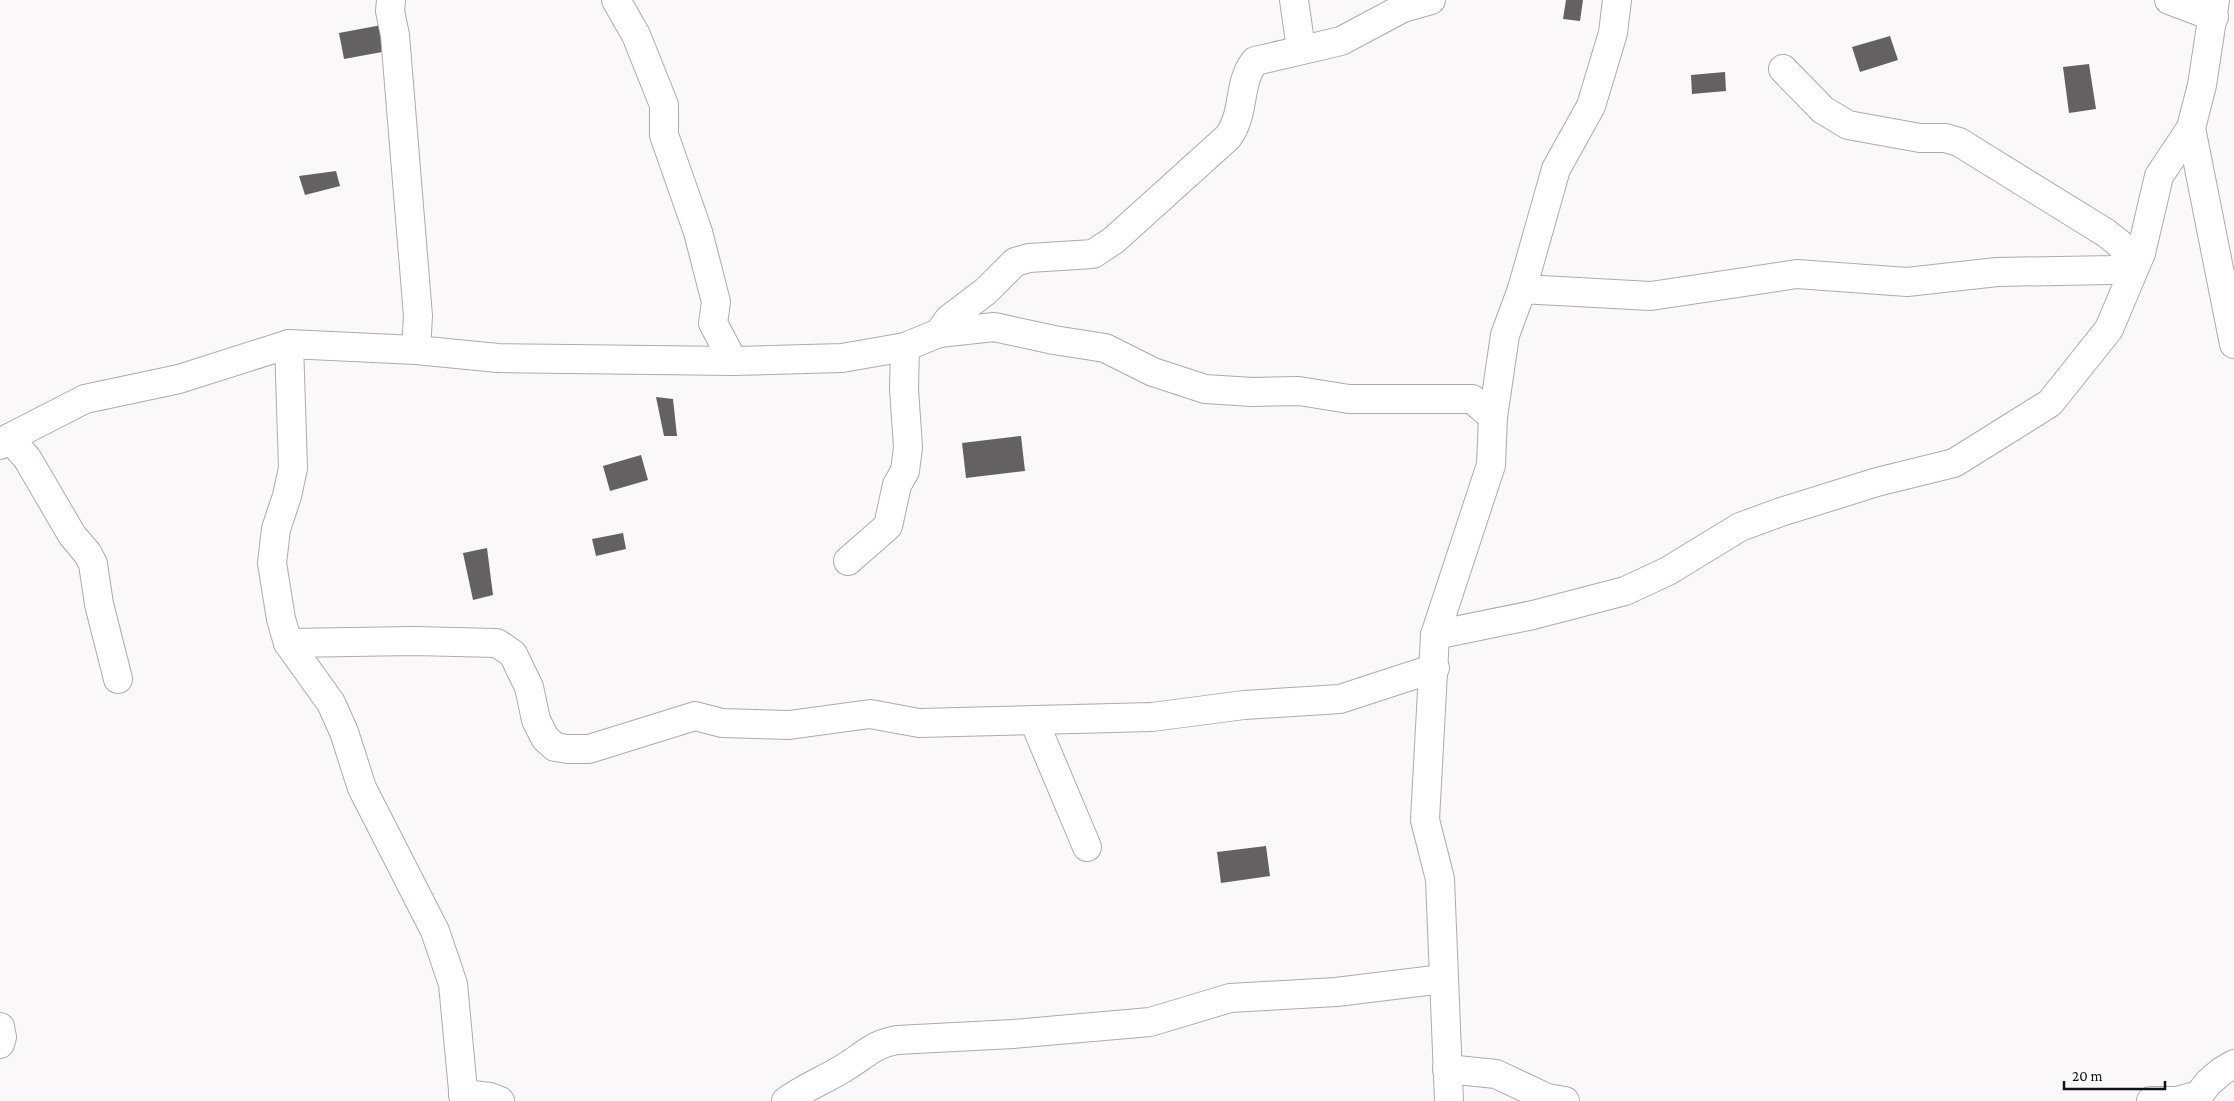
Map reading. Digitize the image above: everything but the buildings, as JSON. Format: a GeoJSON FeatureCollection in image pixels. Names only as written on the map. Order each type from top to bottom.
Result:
{"type":"FeatureCollection","features":[{"type":"Feature","properties":{"kind":"street"},"geometry":{"type":"LineString","coordinates":[[391,0],[390,11],[395,35],[418,316],[416,350]]}},
{"type":"Feature","properties":{"kind":"street"},"geometry":{"type":"LineString","coordinates":[[616,0],[636,35],[664,105],[664,135],[698,232],[716,302],[713,324],[733,361]]}},
{"type":"Feature","properties":{"kind":"street"},"geometry":{"type":"LineString","coordinates":[[1294,0],[1301,49]]}},
{"type":"Feature","properties":{"kind":"street"},"geometry":{"type":"LineString","coordinates":[[939,333],[950,320],[986,291],[1015,262],[1029,258],[1092,254],[1114,240],[1228,137],[1238,120],[1246,71],[1255,61],[1341,41],[1403,8],[1431,0]]}},
{"type":"Feature","properties":{"kind":"street"},"geometry":{"type":"LineString","coordinates":[[1449,1101],[1440,878],[1425,820],[1435,668],[1435,635],[1491,465],[1493,417],[1505,335],[1522,289],[1556,169],[1591,106],[1613,33],[1617,0]]}},
{"type":"Feature","properties":{"kind":"street"},"geometry":{"type":"LineString","coordinates":[[1435,635],[1533,615],[1625,591],[1668,570],[1740,528],[1780,512],[1877,482],[1954,463],[2050,403],[2109,329],[2159,176],[2191,128],[2202,85],[2214,9],[2170,0]]}},
{"type":"Feature","properties":{"kind":"street"},"geometry":{"type":"LineString","coordinates":[[1783,69],[1823,110],[1848,125],[1920,138],[1945,138],[1959,142],[2133,251]]}},
{"type":"Feature","properties":{"kind":"street"},"geometry":{"type":"LineString","coordinates":[[2191,128],[2231,315],[2234,344]]}},
{"type":"Feature","properties":{"kind":"street"},"geometry":{"type":"LineString","coordinates":[[1522,289],[1651,296],[1797,274],[1907,282],[1997,272],[2086,272],[2112,270],[2126,265],[2133,251]]}},
{"type":"Feature","properties":{"kind":"street"},"geometry":{"type":"LineString","coordinates":[[118,679],[99,604],[93,564],[88,554],[72,535],[26,458],[5,442],[85,399],[179,378],[289,344],[416,350],[498,358],[733,361],[842,358],[905,347],[939,333],[994,327],[1054,340],[1105,348],[1153,372],[1205,388],[1252,392],[1299,391],[1349,400],[1472,399],[1498,385]]}},
{"type":"Feature","properties":{"kind":"street"},"geometry":{"type":"LineString","coordinates":[[289,344],[293,468],[288,496],[276,529],[272,563],[281,620],[288,643],[330,703],[344,732],[362,788],[435,931],[453,984],[463,1097],[490,1097],[500,1101]]}},
{"type":"Feature","properties":{"kind":"street"},"geometry":{"type":"LineString","coordinates":[[848,561],[888,526],[897,485],[905,471],[908,447],[904,389],[905,347]]}},
{"type":"Feature","properties":{"kind":"street"},"geometry":{"type":"LineString","coordinates":[[1472,399],[1493,417]]}},
{"type":"Feature","properties":{"kind":"street"},"geometry":{"type":"LineString","coordinates":[[288,643],[414,641],[497,643],[513,654],[529,687],[536,720],[545,738],[555,747],[568,749],[589,749],[695,716],[722,723],[789,725],[870,714],[919,723],[1034,721],[1152,717],[1244,705],[1340,700],[1435,668]]}},
{"type":"Feature","properties":{"kind":"street"},"geometry":{"type":"LineString","coordinates":[[1034,721],[1087,847]]}},
{"type":"Feature","properties":{"kind":"street"},"geometry":{"type":"LineString","coordinates":[[786,1101],[846,1067],[881,1043],[897,1040],[1013,1034],[1150,1022],[1230,998],[1336,992],[1443,979]]}},
{"type":"Feature","properties":{"kind":"street"},"geometry":{"type":"LineString","coordinates":[[0,1026],[2,1037],[0,1044]]}},
{"type":"Feature","properties":{"kind":"street"},"geometry":{"type":"LineString","coordinates":[[2152,1101],[2177,1101],[2199,1095],[2208,1083],[2234,1064]]}},
{"type":"Feature","properties":{"kind":"street"},"geometry":{"type":"LineString","coordinates":[[1447,1069],[1496,1074],[1547,1098],[1565,1101]]}}]}
